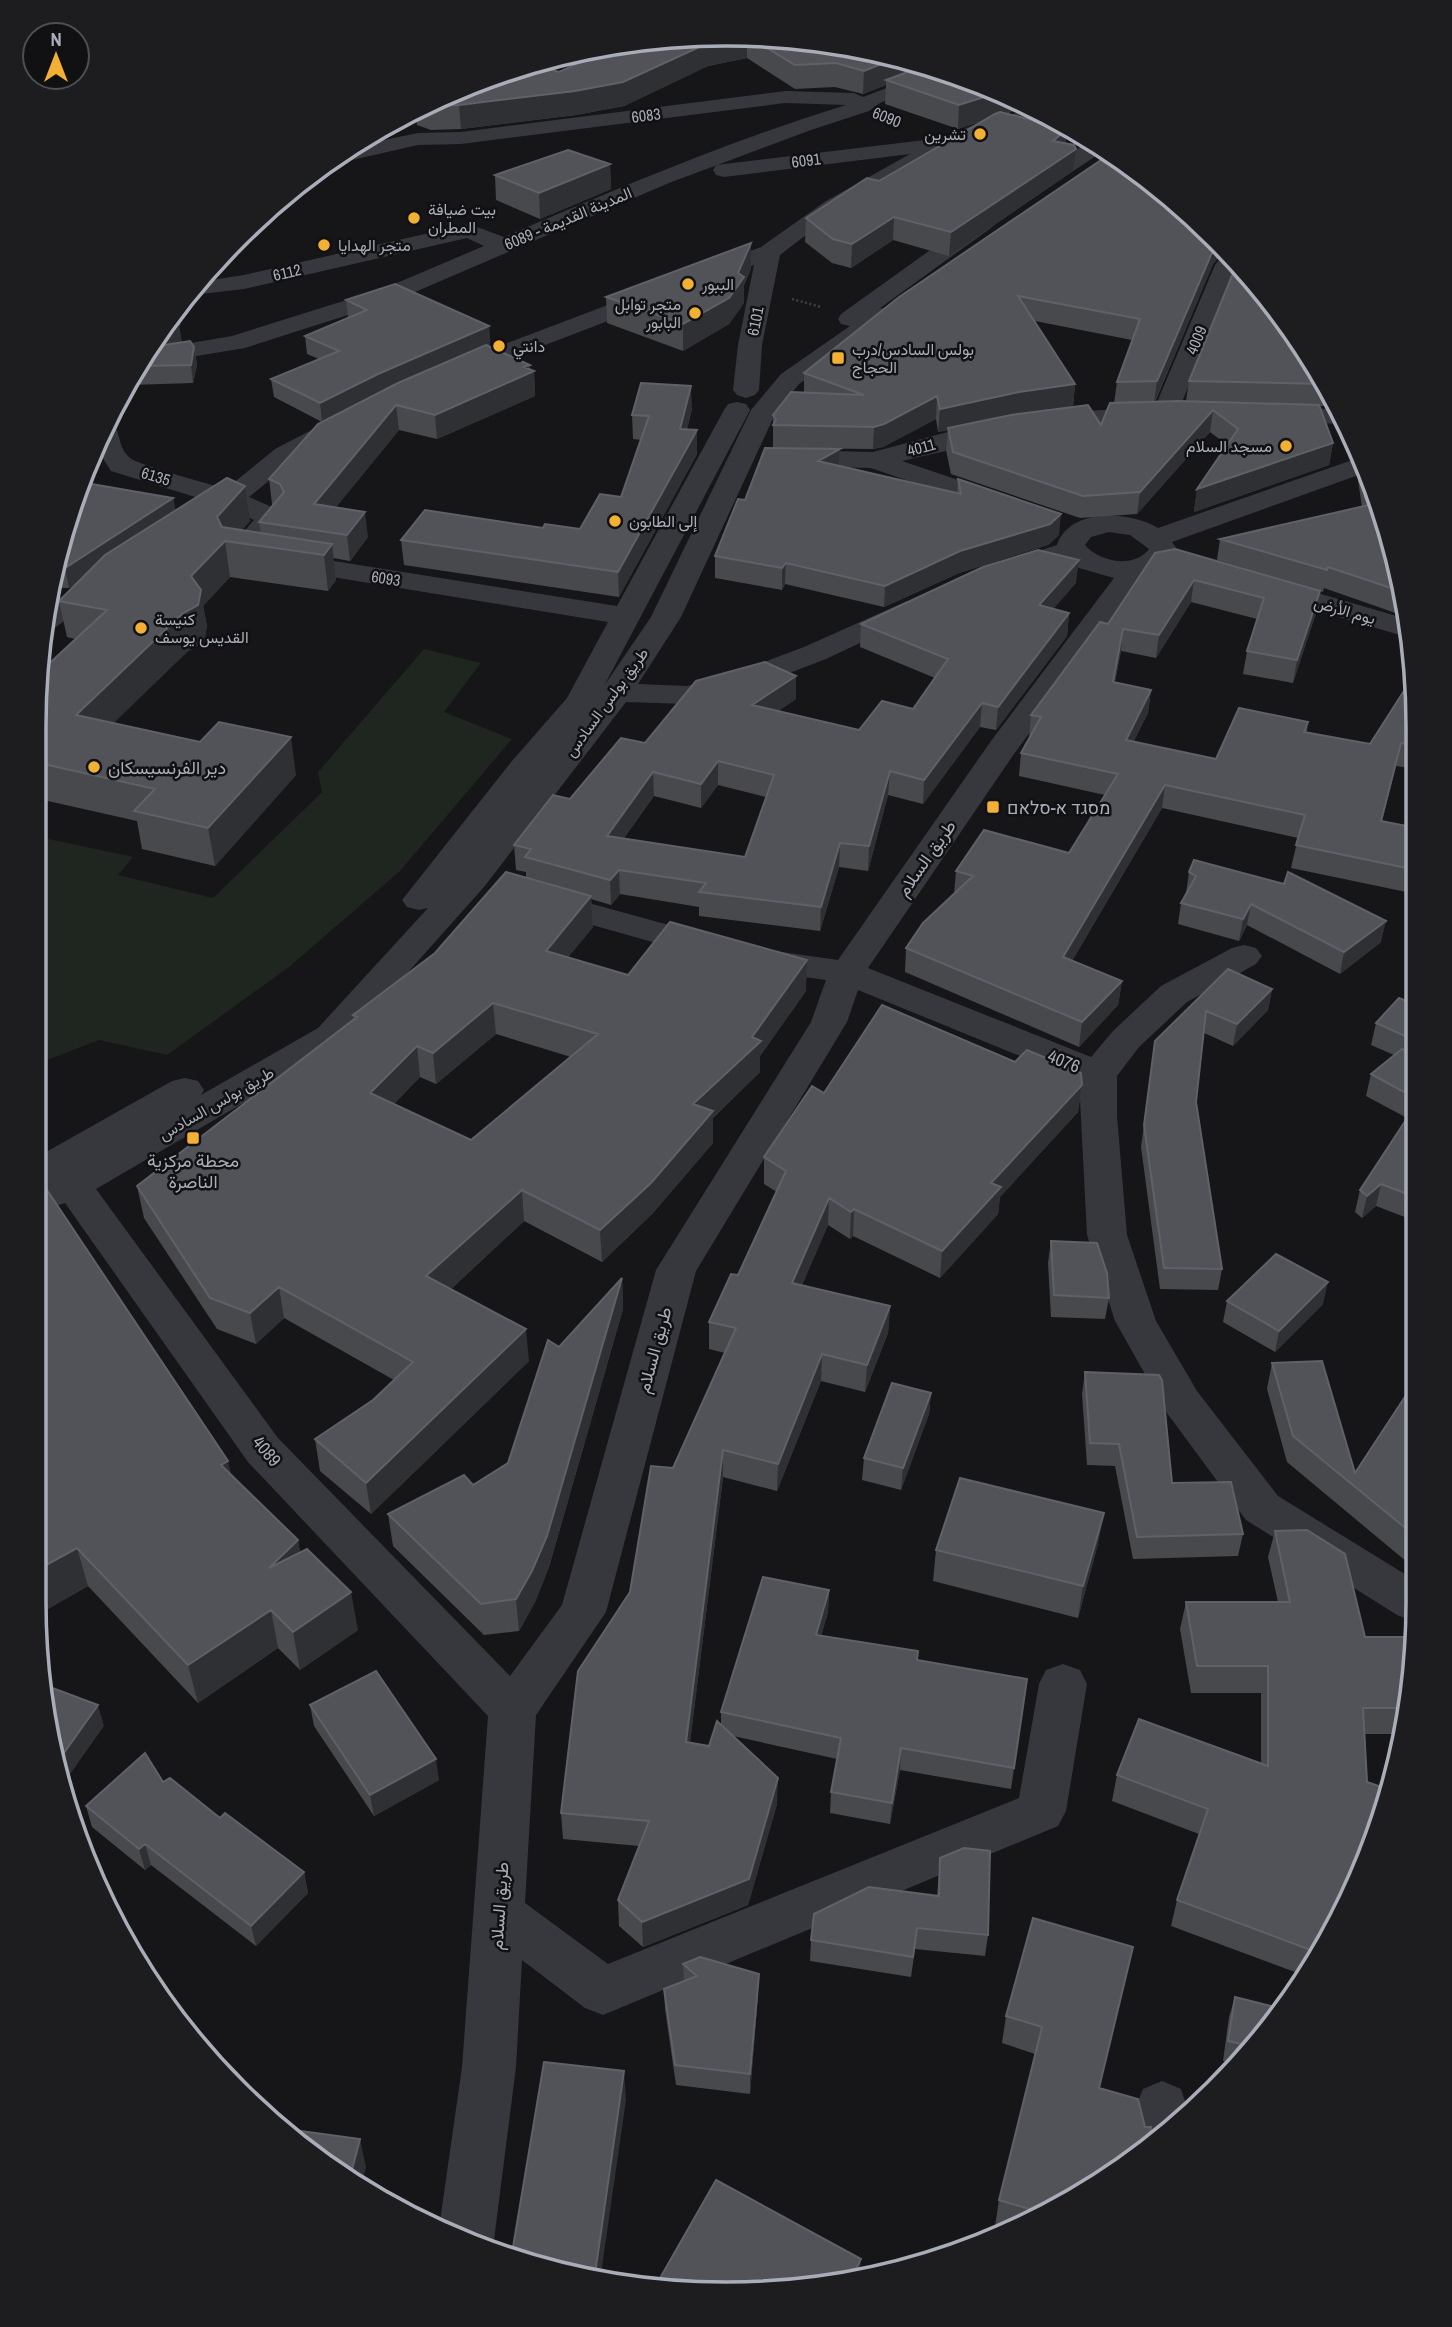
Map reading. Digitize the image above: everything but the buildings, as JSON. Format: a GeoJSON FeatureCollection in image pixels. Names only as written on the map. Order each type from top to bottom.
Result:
{"type":"FeatureCollection","features":[{"type":"Feature","properties":{"kind":"street"},"geometry":{"type":"LineString","coordinates":[[481,94],[530,75]]}},
{"type":"Feature","properties":{"kind":"street","name":"المدينة القديمة - 6089"},"geometry":{"type":"LineString","coordinates":[[155,356],[236,343],[393,293],[661,178],[803,125],[875,108],[933,78]]}},
{"type":"Feature","properties":{"kind":"street","name":"6083"},"geometry":{"type":"LineString","coordinates":[[364,151],[418,139],[461,138],[785,97],[875,108]]}},
{"type":"Feature","properties":{"kind":"street"},"geometry":{"type":"LineString","coordinates":[[427,384],[500,352],[769,252],[798,229],[892,172],[951,142],[1029,117]]}},
{"type":"Feature","properties":{"kind":"street"},"geometry":{"type":"LineString","coordinates":[[408,125],[418,139]]}},
{"type":"Feature","properties":{"kind":"street","name":"6090"},"geometry":{"type":"LineString","coordinates":[[913,127],[951,142]]}},
{"type":"Feature","properties":{"kind":"street","name":"6091"},"geometry":{"type":"LineString","coordinates":[[661,178],[951,142]]}},
{"type":"Feature","properties":{"kind":"street","name":"طريق بولس السادس"},"geometry":{"type":"LineString","coordinates":[[482,883],[523,768],[580,702],[627,616],[728,456],[790,379],[1018,223],[1095,159]]}},
{"type":"Feature","properties":{"kind":"street","name":"طريق بولس السادس"},"geometry":{"type":"LineString","coordinates":[[53,1180],[331,1036],[482,883],[617,692],[666,617],[728,456],[746,390],[855,315],[1095,159]]}},
{"type":"Feature","properties":{"kind":"street","name":"6112"},"geometry":{"type":"LineString","coordinates":[[210,282],[237,272],[469,231],[505,246]]}},
{"type":"Feature","properties":{"kind":"street","name":"6101"},"geometry":{"type":"LineString","coordinates":[[746,390],[750,345],[769,252]]}},
{"type":"Feature","properties":{"kind":"street","name":"4009"},"geometry":{"type":"LineString","coordinates":[[1166,415],[1227,265]]}},
{"type":"Feature","properties":{"kind":"street"},"geometry":{"type":"LineString","coordinates":[[180,530],[230,499],[284,455],[367,412]]}},
{"type":"Feature","properties":{"kind":"street","name":"4011"},"geometry":{"type":"LineString","coordinates":[[874,460],[928,444],[1022,425],[1104,415],[1193,415]]}},
{"type":"Feature","properties":{"kind":"street"},"geometry":{"type":"LineString","coordinates":[[1249,416],[1332,418]]}},
{"type":"Feature","properties":{"kind":"street","name":"6135"},"geometry":{"type":"LineString","coordinates":[[107,445],[121,465],[230,499]]}},
{"type":"Feature","properties":{"kind":"street"},"geometry":{"type":"LineString","coordinates":[[728,456],[874,460],[1029,513]]}},
{"type":"Feature","properties":{"kind":"street"},"geometry":{"type":"LineString","coordinates":[[1069,534],[1090,564],[1121,570],[1160,557],[1356,468]]}},
{"type":"Feature","properties":{"kind":"street","name":"6093"},"geometry":{"type":"LineString","coordinates":[[230,499],[271,517],[238,554],[627,616]]}},
{"type":"Feature","properties":{"kind":"street"},"geometry":{"type":"LineString","coordinates":[[983,577],[1069,534],[1101,525],[1125,525],[1146,531],[1160,557]]}},
{"type":"Feature","properties":{"kind":"street","name":"طريق السلام"},"geometry":{"type":"LineString","coordinates":[[467,2230],[489,2067],[512,1710],[583,1612],[676,1270],[829,1022],[847,972],[1002,748],[1160,557]]}},
{"type":"Feature","properties":{"kind":"street"},"geometry":{"type":"LineString","coordinates":[[55,614],[126,564]]}},
{"type":"Feature","properties":{"kind":"street","name":"يوم الأرض"},"geometry":{"type":"LineString","coordinates":[[1239,579],[1399,626]]}},
{"type":"Feature","properties":{"kind":"street"},"geometry":{"type":"LineString","coordinates":[[580,702],[617,692],[687,695],[734,684],[815,653],[934,598]]}},
{"type":"Feature","properties":{"kind":"street","name":"4076"},"geometry":{"type":"LineString","coordinates":[[482,883],[751,959],[847,972],[1098,1074],[1107,1235],[1136,1321],[1182,1402],[1262,1508],[1406,1598]]}},
{"type":"Feature","properties":{"kind":"street"},"geometry":{"type":"LineString","coordinates":[[1098,1074],[1126,1039],[1174,994],[1244,956]]}},
{"type":"Feature","properties":{"kind":"street","name":"4089"},"geometry":{"type":"LineString","coordinates":[[53,1180],[263,1450],[512,1710]]}},
{"type":"Feature","properties":{"kind":"street"},"geometry":{"type":"LineString","coordinates":[[499,1913],[603,1991],[1041,1811],[1063,1684]]}},
{"type":"Feature","properties":{"kind":"path"},"geometry":{"type":"LineString","coordinates":[[761,291],[855,315]]}},
{"type":"Feature","properties":{"kind":"shaded area"},"geometry":{"type":"Polygon","coordinates":[[[424,649],[481,663],[444,712],[512,739],[400,871],[289,967],[167,1055],[99,1040],[46,1060],[46,838],[133,857],[118,875],[213,898],[322,792],[318,772],[424,649]]]}},
{"type":"Feature","properties":{"kind":"place","name":"تشرين"},"geometry":{"type":"Point","coordinates":[980,134]}},
{"type":"Feature","properties":{"kind":"place","name":"بيت ضيافة المطران"},"geometry":{"type":"Point","coordinates":[414,218]}},
{"type":"Feature","properties":{"kind":"place","name":"متجر الهدايا"},"geometry":{"type":"Point","coordinates":[324,245]}},
{"type":"Feature","properties":{"kind":"place","name":"الببور"},"geometry":{"type":"Point","coordinates":[688,284]}},
{"type":"Feature","properties":{"kind":"place","name":"متجر توابل البابور"},"geometry":{"type":"Point","coordinates":[695,313]}},
{"type":"Feature","properties":{"kind":"place","name":"دانتي"},"geometry":{"type":"Point","coordinates":[499,346]}},
{"type":"Feature","properties":{"kind":"place","name":"بولس السادس/درب الحجاج"},"geometry":{"type":"Point","coordinates":[838,358]}},
{"type":"Feature","properties":{"kind":"place","name":"مسجد السلام"},"geometry":{"type":"Point","coordinates":[1286,446]}},
{"type":"Feature","properties":{"kind":"place","name":"إلى الطابون"},"geometry":{"type":"Point","coordinates":[615,521]}},
{"type":"Feature","properties":{"kind":"place","name":"كنيسة القديس يوسف"},"geometry":{"type":"Point","coordinates":[141,628]}},
{"type":"Feature","properties":{"kind":"place","name":"دير الفرنسيسكان"},"geometry":{"type":"Point","coordinates":[94,767]}},
{"type":"Feature","properties":{"kind":"place","name":"מסגד א-סלאם"},"geometry":{"type":"Point","coordinates":[993,807]}},
{"type":"Feature","properties":{"kind":"place","name":"محطة مركزية الناصرة"},"geometry":{"type":"Point","coordinates":[193,1138]}}]}
